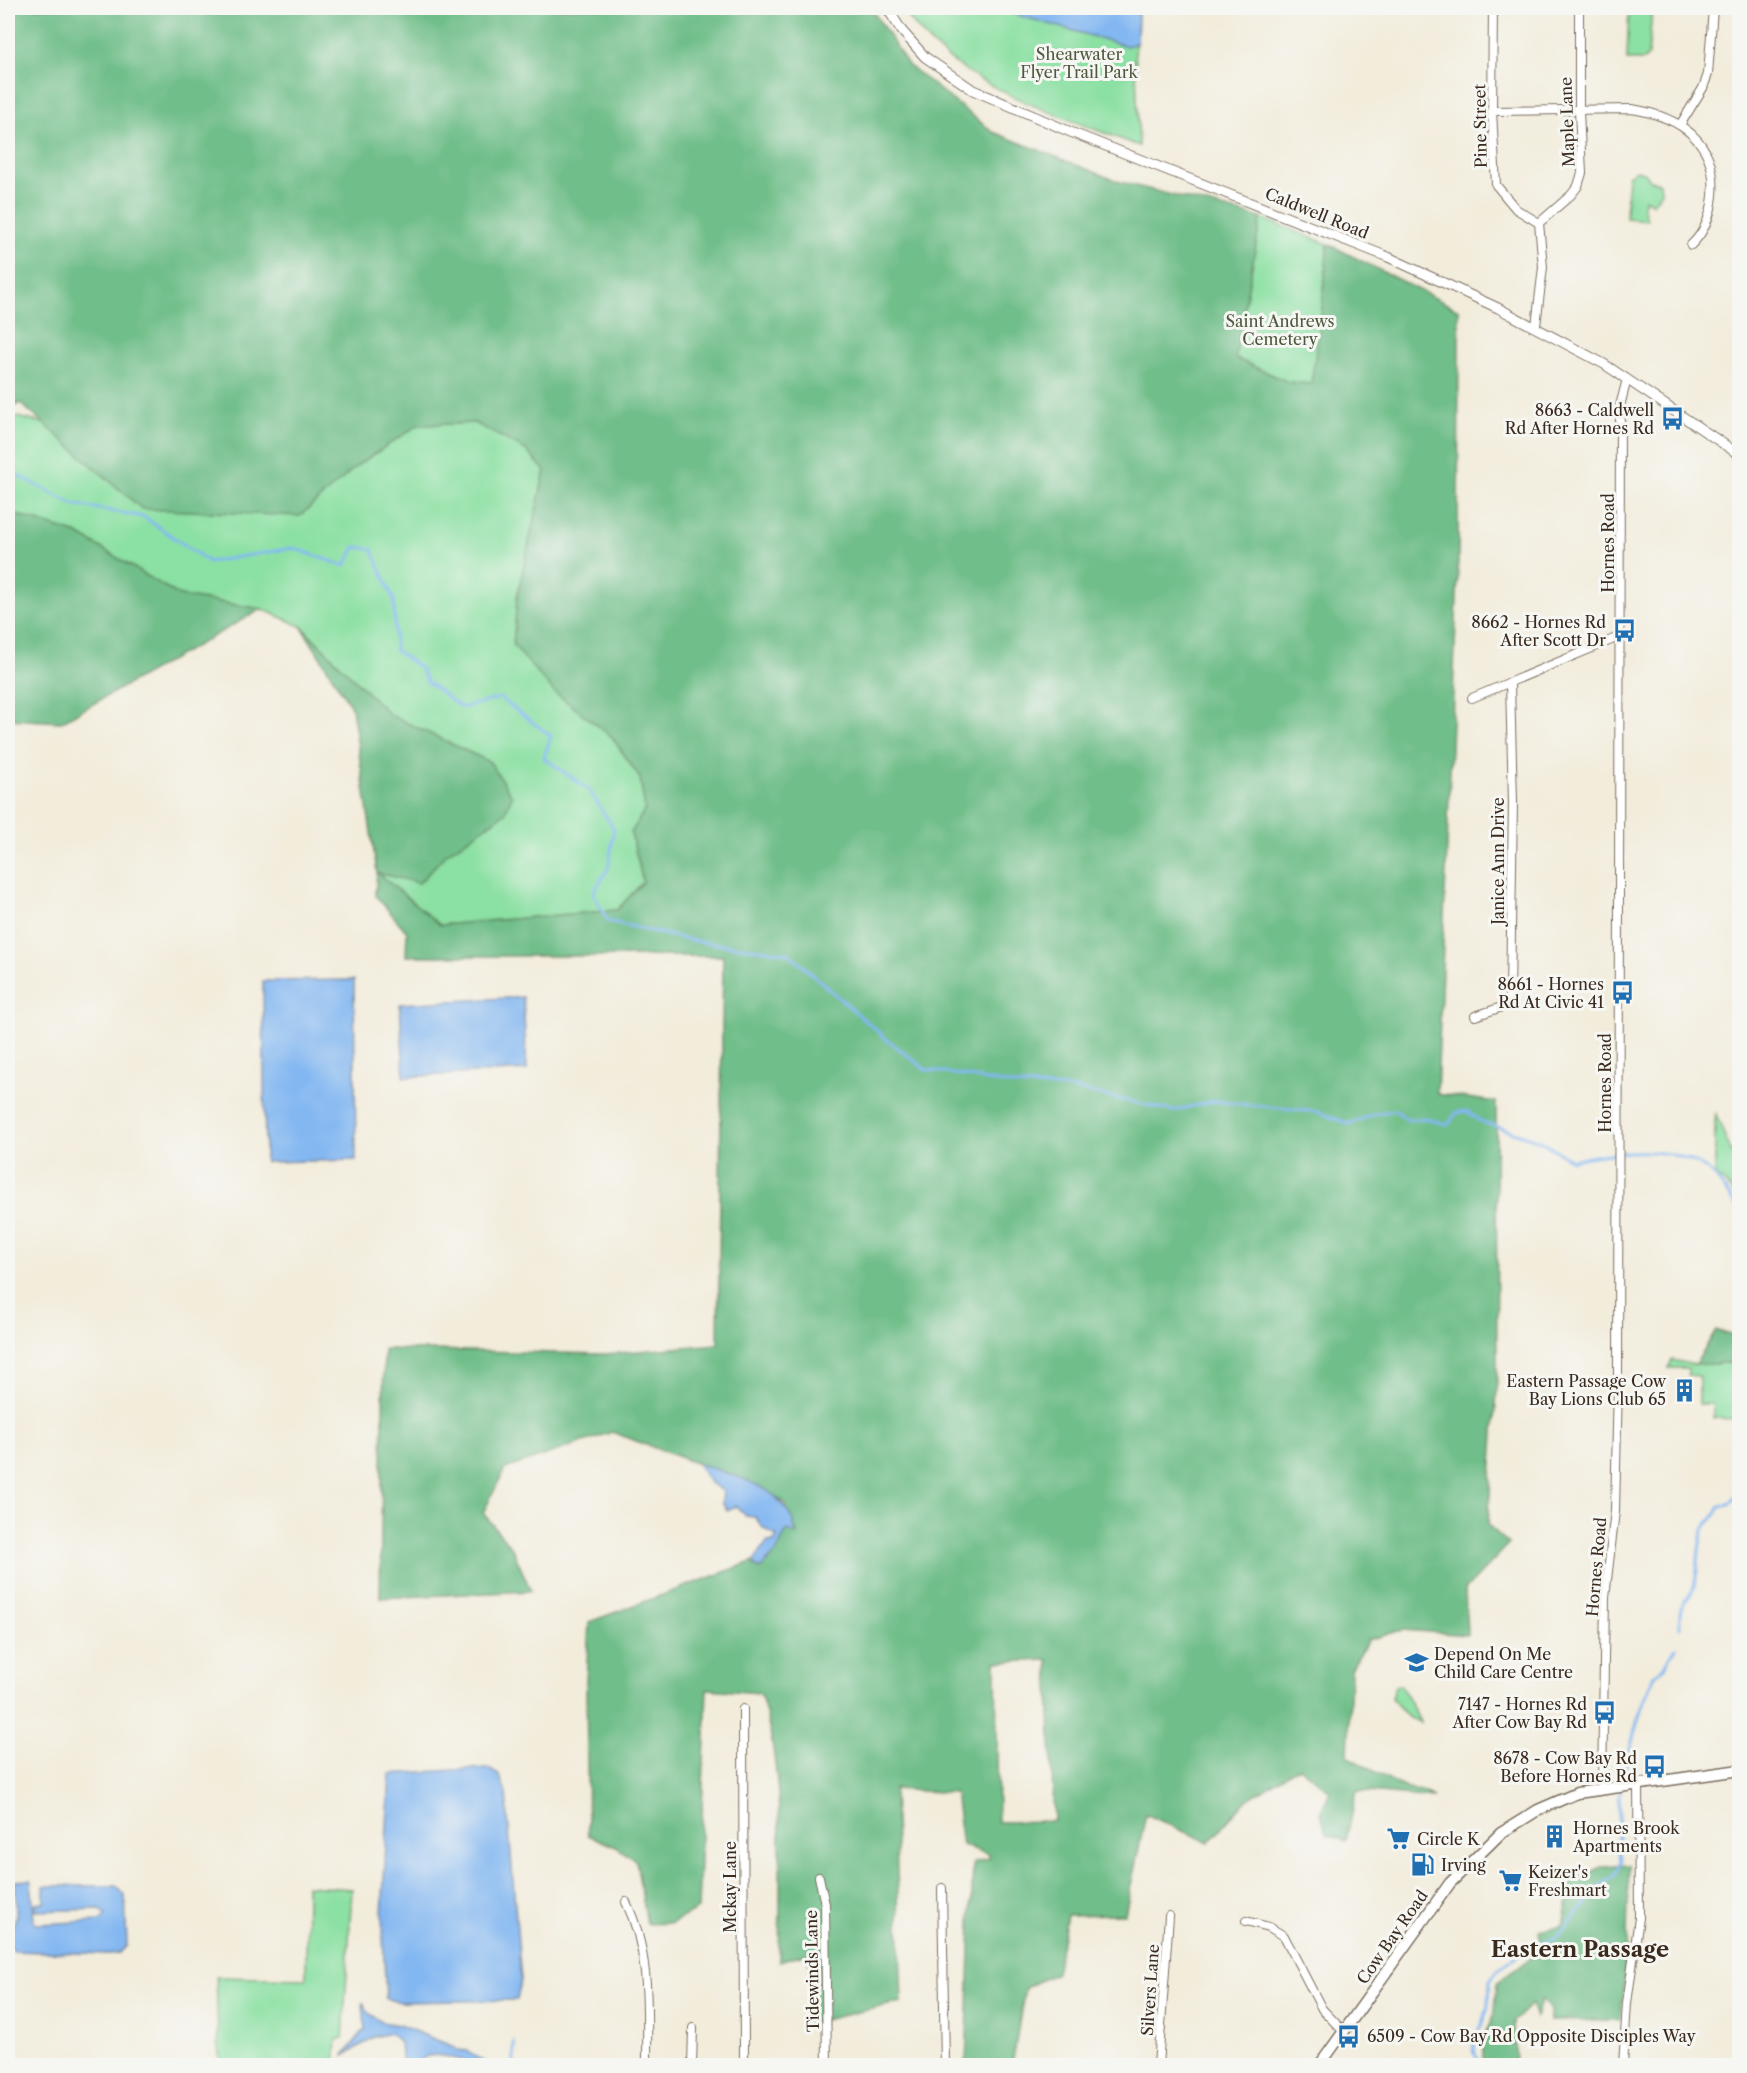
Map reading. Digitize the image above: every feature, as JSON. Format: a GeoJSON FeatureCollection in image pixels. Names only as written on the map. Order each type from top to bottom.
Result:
{"type":"FeatureCollection","features":[{"type":"Feature","properties":{"kind":"main road","name":"Cow Bay Road"},"geometry":{"type":"LineString","coordinates":[[1318,2066],[1429,1910],[1475,1856],[1501,1833],[1538,1810],[1577,1793],[1614,1785],[1740,1770]]}},
{"type":"Feature","properties":{"kind":"street","name":"Caldwell Road"},"geometry":{"type":"LineString","coordinates":[[887,8],[902,31],[925,57],[973,90],[1073,133],[1388,257],[1536,326],[1627,379],[1740,455]]}},
{"type":"Feature","properties":{"kind":"street","name":"Pine Street"},"geometry":{"type":"LineString","coordinates":[[1493,8],[1492,111],[1496,184],[1516,209],[1539,223]]}},
{"type":"Feature","properties":{"kind":"street","name":"Maple Lane"},"geometry":{"type":"LineString","coordinates":[[1539,223],[1571,195],[1580,181],[1583,163],[1579,111],[1579,8]]}},
{"type":"Feature","properties":{"kind":"street"},"geometry":{"type":"LineString","coordinates":[[1680,125],[1703,88],[1707,74],[1713,8]]}},
{"type":"Feature","properties":{"kind":"street"},"geometry":{"type":"LineString","coordinates":[[1492,111],[1632,109],[1649,112],[1680,125],[1703,146],[1712,162],[1715,176],[1709,217],[1701,235],[1691,245]]}},
{"type":"Feature","properties":{"kind":"street"},"geometry":{"type":"LineString","coordinates":[[1536,326],[1544,267],[1539,223]]}},
{"type":"Feature","properties":{"kind":"street","name":"Hornes Road"},"geometry":{"type":"LineString","coordinates":[[1602,1788],[1605,1597],[1615,1511],[1622,636],[1620,406],[1627,379]]}},
{"type":"Feature","properties":{"kind":"street"},"geometry":{"type":"LineString","coordinates":[[1472,698],[1622,636]]}},
{"type":"Feature","properties":{"kind":"street","name":"Janice Ann Drive"},"geometry":{"type":"LineString","coordinates":[[1475,1016],[1501,1008],[1510,995],[1513,802],[1510,684]]}},
{"type":"Feature","properties":{"kind":"street","name":"Mckay Lane"},"geometry":{"type":"LineString","coordinates":[[743,1709],[744,2066]]}},
{"type":"Feature","properties":{"kind":"street"},"geometry":{"type":"LineString","coordinates":[[1623,2066],[1627,2002],[1639,1918],[1634,1783]]}},
{"type":"Feature","properties":{"kind":"street","name":"Tidewinds Lane"},"geometry":{"type":"LineString","coordinates":[[819,1877],[825,1904],[827,2066]]}},
{"type":"Feature","properties":{"kind":"street"},"geometry":{"type":"LineString","coordinates":[[942,1888],[945,2066]]}},
{"type":"Feature","properties":{"kind":"street"},"geometry":{"type":"LineString","coordinates":[[626,1902],[640,1937],[644,1957],[647,2066]]}},
{"type":"Feature","properties":{"kind":"street","name":"Silvers Lane"},"geometry":{"type":"LineString","coordinates":[[1158,2066],[1169,1916]]}},
{"type":"Feature","properties":{"kind":"street"},"geometry":{"type":"LineString","coordinates":[[1246,1921],[1269,1927],[1284,1936],[1322,2009],[1343,2031]]}},
{"type":"Feature","properties":{"kind":"street"},"geometry":{"type":"LineString","coordinates":[[692,2066],[693,2028]]}},
{"type":"Feature","properties":{"kind":"green space"},"geometry":{"type":"Polygon","coordinates":[[[8,8],[871,8],[908,65],[993,132],[1117,181],[1261,218],[1235,358],[1288,382],[1311,384],[1321,319],[1328,244],[1459,310],[1458,572],[1437,1094],[1496,1102],[1497,1388],[1488,1525],[1509,1544],[1465,1590],[1467,1635],[1402,1630],[1368,1640],[1351,1669],[1348,1757],[1407,1789],[1422,1791],[1434,1798],[1357,1791],[1346,1841],[1326,1834],[1321,1813],[1330,1791],[1299,1767],[1245,1801],[1209,1843],[1146,1814],[1125,1914],[1067,1915],[1056,1973],[1025,1988],[1012,2065],[966,2065],[973,1863],[990,1858],[988,1854],[962,1845],[955,1793],[894,1789],[902,2002],[806,2024],[812,2007],[808,1953],[779,1961],[778,1790],[768,1723],[760,1693],[707,1689],[698,1909],[672,1923],[647,1924],[636,1861],[616,1847],[588,1835],[586,1682],[589,1622],[754,1561],[755,1566],[776,1553],[787,1530],[797,1533],[785,1503],[760,1487],[612,1432],[505,1469],[483,1513],[513,1550],[531,1591],[380,1598],[384,1349],[606,1354],[718,1344],[723,956],[406,956],[407,932],[375,895],[377,872],[352,708],[301,626],[390,715],[490,762],[512,796],[505,813],[446,854],[419,883],[378,873],[440,925],[617,910],[643,882],[631,833],[645,809],[640,778],[612,737],[553,691],[513,645],[517,597],[545,471],[526,450],[475,423],[418,425],[358,465],[300,516],[142,509],[20,403],[8,410],[8,8]],[[1048,1660],[996,1662],[998,1822],[1054,1821],[1048,1660]]]}},
{"type":"Feature","properties":{"kind":"green space","name":"Shearwater Flyer Trail Park"},"geometry":{"type":"Polygon","coordinates":[[[901,8],[1138,8],[1137,43],[1135,44],[1139,146],[1031,105],[979,79],[929,42],[901,8]]]}},
{"type":"Feature","properties":{"kind":"green space"},"geometry":{"type":"Polygon","coordinates":[[[1629,8],[1649,8],[1652,11],[1648,56],[1644,60],[1627,60],[1629,8]]]}},
{"type":"Feature","properties":{"kind":"green space"},"geometry":{"type":"Polygon","coordinates":[[[1637,170],[1646,173],[1648,179],[1660,183],[1661,192],[1653,204],[1645,199],[1643,206],[1647,220],[1626,218],[1628,175],[1637,170]]]}},
{"type":"Feature","properties":{"kind":"green space","name":"Saint Andrews Cemetery"},"geometry":{"type":"Polygon","coordinates":[[[1261,218],[1328,244],[1321,319],[1311,384],[1288,382],[1234,358],[1261,218]]]}},
{"type":"Feature","properties":{"kind":"green space"},"geometry":{"type":"Polygon","coordinates":[[[8,415],[43,423],[114,457],[358,465],[418,425],[475,423],[526,450],[545,471],[517,597],[553,691],[612,737],[640,778],[645,809],[631,833],[643,882],[617,910],[440,925],[377,872],[419,883],[446,854],[505,813],[490,762],[390,715],[301,626],[262,609],[180,596],[78,534],[8,512],[8,415]]]}},
{"type":"Feature","properties":{"kind":"green space"},"geometry":{"type":"Polygon","coordinates":[[[8,512],[78,534],[180,596],[262,609],[61,722],[8,719],[8,512]]]}},
{"type":"Feature","properties":{"kind":"green space"},"geometry":{"type":"Polygon","coordinates":[[[1715,1112],[1739,1171],[1739,1202],[1726,1184],[1715,1176],[1715,1112]]]}},
{"type":"Feature","properties":{"kind":"green space"},"geometry":{"type":"Polygon","coordinates":[[[1716,1330],[1739,1338],[1739,1362],[1695,1365],[1716,1330]]]}},
{"type":"Feature","properties":{"kind":"green space"},"geometry":{"type":"Polygon","coordinates":[[[1672,1360],[1695,1365],[1739,1362],[1739,1419],[1713,1418],[1713,1404],[1699,1404],[1699,1376],[1688,1375],[1688,1368],[1669,1368],[1672,1360]]]}},
{"type":"Feature","properties":{"kind":"green space"},"geometry":{"type":"Polygon","coordinates":[[[1401,1685],[1420,1722],[1409,1718],[1391,1698],[1395,1686],[1401,1685]]]}},
{"type":"Feature","properties":{"kind":"green space"},"geometry":{"type":"Polygon","coordinates":[[[1629,1864],[1621,2020],[1550,2021],[1550,2010],[1542,1999],[1536,2017],[1531,2004],[1514,2021],[1516,2065],[1487,2065],[1484,2063],[1482,2041],[1495,2012],[1497,1983],[1542,1949],[1539,1931],[1563,1925],[1572,1882],[1603,1866],[1629,1864]]]}},
{"type":"Feature","properties":{"kind":"green space"},"geometry":{"type":"Polygon","coordinates":[[[307,1886],[352,1889],[343,2039],[337,2039],[335,2065],[241,2066],[219,2061],[216,1977],[306,1979],[307,1886]]]}},
{"type":"Feature","properties":{"kind":"water"},"geometry":{"type":"Polygon","coordinates":[[[1001,8],[1138,8],[1137,43],[1127,46],[1010,13],[1001,8]]]}},
{"type":"Feature","properties":{"kind":"water"},"geometry":{"type":"Polygon","coordinates":[[[354,980],[356,1160],[265,1162],[263,981],[354,980]]]}},
{"type":"Feature","properties":{"kind":"water"},"geometry":{"type":"Polygon","coordinates":[[[523,997],[527,1070],[404,1077],[400,1004],[523,997]]]}},
{"type":"Feature","properties":{"kind":"water"},"geometry":{"type":"Polygon","coordinates":[[[697,1463],[759,1486],[784,1505],[792,1519],[796,1535],[787,1530],[776,1553],[760,1569],[755,1566],[754,1561],[767,1542],[774,1542],[777,1536],[763,1528],[755,1517],[746,1516],[736,1506],[727,1510],[722,1503],[723,1491],[709,1482],[697,1463]]]}},
{"type":"Feature","properties":{"kind":"water"},"geometry":{"type":"Polygon","coordinates":[[[487,1768],[499,1775],[506,1792],[521,1980],[517,2000],[401,2002],[386,1999],[382,1915],[390,1774],[487,1768]]]}},
{"type":"Feature","properties":{"kind":"water"},"geometry":{"type":"Polygon","coordinates":[[[31,1880],[34,1921],[37,1924],[100,1921],[106,1915],[100,1909],[35,1911],[35,1903],[44,1902],[44,1886],[116,1886],[125,1895],[127,1946],[119,1953],[110,1954],[13,1951],[9,1938],[16,1916],[15,1881],[31,1880]]]}},
{"type":"Feature","properties":{"kind":"water"},"geometry":{"type":"Polygon","coordinates":[[[363,2002],[369,2013],[381,2022],[399,2025],[457,2050],[468,2051],[489,2065],[438,2055],[423,2058],[420,2065],[402,2065],[400,2042],[390,2033],[374,2037],[343,2056],[365,2029],[363,2002]]]}},
{"type":"Feature","properties":{"kind":"waterway"},"geometry":{"type":"LineString","coordinates":[[8,470],[72,504],[144,517],[209,562],[293,548],[345,566],[355,547],[372,549],[394,600],[395,650],[420,668],[427,682],[462,708],[500,698],[551,736],[544,758],[589,790],[614,829],[608,869],[593,893],[608,921],[694,941],[788,953],[884,1037],[925,1069],[1014,1085],[1069,1088],[1173,1111],[1213,1101],[1318,1112],[1349,1124],[1374,1114],[1395,1110],[1408,1120],[1425,1118],[1448,1125],[1456,1113],[1467,1111],[1480,1121],[1540,1141],[1572,1160],[1607,1154],[1644,1152],[1663,1153],[1697,1163],[1719,1181],[1740,1210]]}},
{"type":"Feature","properties":{"kind":"waterway"},"geometry":{"type":"LineString","coordinates":[[1680,1628],[1680,1610],[1692,1592],[1696,1580],[1703,1531],[1719,1508],[1729,1504],[1740,1492]]}},
{"type":"Feature","properties":{"kind":"waterway"},"geometry":{"type":"LineString","coordinates":[[1621,1784],[1638,1719],[1654,1675],[1665,1667],[1676,1647]]}},
{"type":"Feature","properties":{"kind":"waterway"},"geometry":{"type":"LineString","coordinates":[[1482,2066],[1473,2051],[1474,2041],[1489,2006],[1490,1980],[1498,1970],[1523,1950],[1558,1937],[1600,1886],[1614,1877],[1621,1860],[1618,1833],[1620,1791]]}},
{"type":"Feature","properties":{"kind":"waterway"},"geometry":{"type":"LineString","coordinates":[[514,2042],[514,2066]]}},
{"type":"Feature","properties":{"kind":"place","name":"8663 - Caldwell Rd After Hornes Rd"},"geometry":{"type":"Point","coordinates":[1672,419]}},
{"type":"Feature","properties":{"kind":"place","name":"8662 - Hornes Rd After Scott Dr"},"geometry":{"type":"Point","coordinates":[1624,631]}},
{"type":"Feature","properties":{"kind":"place","name":"8661 - Hornes Rd At Civic 41"},"geometry":{"type":"Point","coordinates":[1622,993]}},
{"type":"Feature","properties":{"kind":"place","name":"Eastern Passage Cow Bay Lions Club 65"},"geometry":{"type":"Point","coordinates":[1684,1390]}},
{"type":"Feature","properties":{"kind":"place","name":"Depend On Me Child Care Centre"},"geometry":{"type":"Point","coordinates":[1416,1663]}},
{"type":"Feature","properties":{"kind":"place","name":"7147 - Hornes Rd After Cow Bay Rd"},"geometry":{"type":"Point","coordinates":[1605,1713]}},
{"type":"Feature","properties":{"kind":"place","name":"8678 - Cow Bay Rd Before Hornes Rd"},"geometry":{"type":"Point","coordinates":[1655,1767]}},
{"type":"Feature","properties":{"kind":"place","name":"Hornes Brook Apartments"},"geometry":{"type":"Point","coordinates":[1555,1837]}},
{"type":"Feature","properties":{"kind":"place","name":"Circle K"},"geometry":{"type":"Point","coordinates":[1399,1839]}},
{"type":"Feature","properties":{"kind":"place","name":"Irving"},"geometry":{"type":"Point","coordinates":[1423,1865]}},
{"type":"Feature","properties":{"kind":"place","name":"Keizer's Freshmart"},"geometry":{"type":"Point","coordinates":[1510,1881]}},
{"type":"Feature","properties":{"kind":"place","name":"6509 - Cow Bay Rd Opposite Disciples Way"},"geometry":{"type":"Point","coordinates":[1349,2036]}},
{"type":"Feature","properties":{"kind":"district","name":"Eastern Passage"},"geometry":{"type":"Point","coordinates":[1580,1949]}}]}
